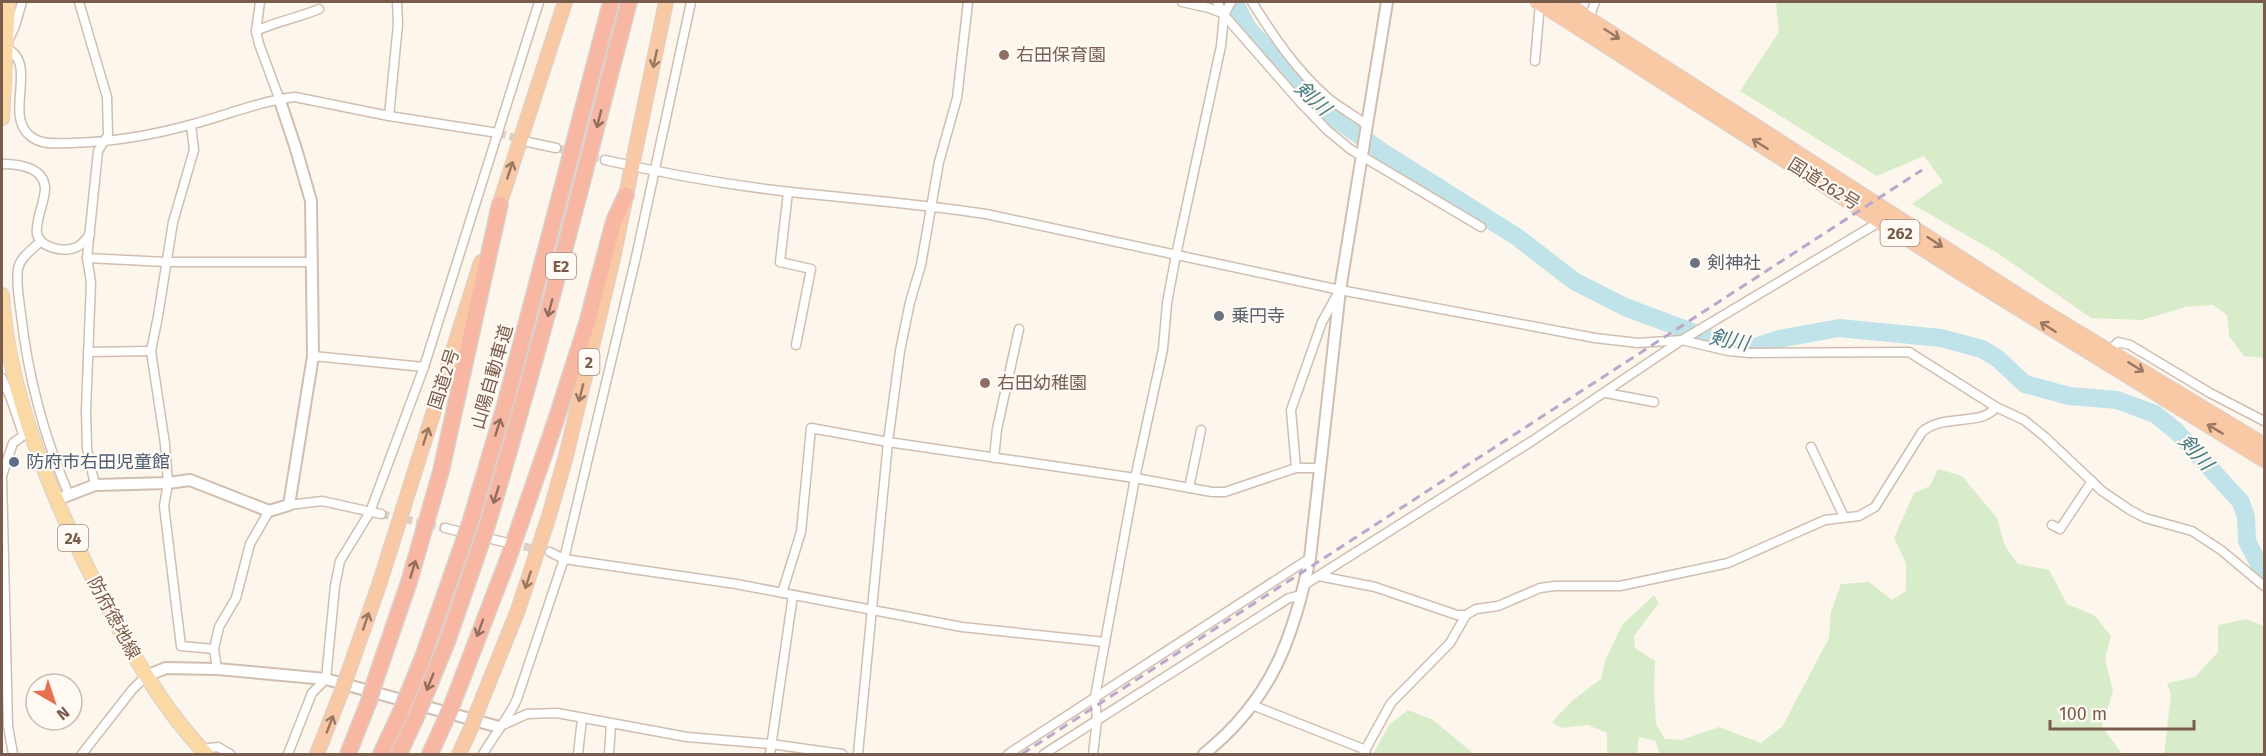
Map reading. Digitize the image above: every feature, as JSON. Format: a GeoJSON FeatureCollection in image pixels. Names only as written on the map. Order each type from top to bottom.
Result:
{"type":"FeatureCollection","features":[{"type":"Feature","properties":{"kind":"highway","name":"国道2号"},"geometry":{"type":"LineString","coordinates":[[317,754],[341,693],[382,574],[564,2]]}},
{"type":"Feature","properties":{"kind":"highway","name":"山陽自動車道"},"geometry":{"type":"LineString","coordinates":[[381,754],[423,657],[470,523],[524,336],[611,2]]}},
{"type":"Feature","properties":{"kind":"highway","name":"山陽自動車道"},"geometry":{"type":"LineString","coordinates":[[399,754],[447,642],[519,423],[629,2]]}},
{"type":"Feature","properties":{"kind":"highway","name":"2"},"geometry":{"type":"LineString","coordinates":[[459,754],[518,610],[549,516],[595,339],[666,2]]}},
{"type":"Feature","properties":{"kind":"highway","name":"国道262号"},"geometry":{"type":"LineString","coordinates":[[1539,2],[1586,25],[2038,308],[2265,445]]}},
{"type":"Feature","properties":{"kind":"highway","name":"国道262号"},"geometry":{"type":"LineString","coordinates":[[1563,2],[1586,25],[1956,270],[2265,459]]}},
{"type":"Feature","properties":{"kind":"highway"},"geometry":{"type":"LineString","coordinates":[[430,754],[452,705],[508,559],[587,323],[614,221],[626,195]]}},
{"type":"Feature","properties":{"kind":"highway"},"geometry":{"type":"LineString","coordinates":[[348,754],[412,573],[441,471],[500,204]]}},
{"type":"Feature","properties":{"kind":"main road"},"geometry":{"type":"LineString","coordinates":[[2,118],[8,2]]}},
{"type":"Feature","properties":{"kind":"main road","name":"防府徳地線"},"geometry":{"type":"LineString","coordinates":[[2,294],[9,358],[27,432],[63,498],[105,603],[146,676],[173,715],[203,752]]}},
{"type":"Feature","properties":{"kind":"street"},"geometry":{"type":"LineString","coordinates":[[22,2],[5,48],[14,51],[21,63],[20,117],[22,126],[27,134],[42,143],[102,142],[191,125],[279,99],[295,97],[389,116],[498,133]]}},
{"type":"Feature","properties":{"kind":"street"},"geometry":{"type":"LineString","coordinates":[[79,2],[107,97],[108,135],[98,152],[87,258],[91,282],[87,449],[95,485]]}},
{"type":"Feature","properties":{"kind":"street"},"geometry":{"type":"LineString","coordinates":[[260,2],[256,30],[258,44],[296,149],[311,201],[313,356],[289,505]]}},
{"type":"Feature","properties":{"kind":"street"},"geometry":{"type":"LineString","coordinates":[[389,116],[398,24],[397,2]]}},
{"type":"Feature","properties":{"kind":"street"},"geometry":{"type":"LineString","coordinates":[[288,754],[312,693],[326,679],[335,586],[340,561],[370,512],[424,367],[539,2]]}},
{"type":"Feature","properties":{"kind":"street"},"geometry":{"type":"LineString","coordinates":[[483,754],[499,727],[509,717],[517,699],[564,559],[598,421],[691,2]]}},
{"type":"Feature","properties":{"kind":"street"},"geometry":{"type":"LineString","coordinates":[[858,754],[870,611],[900,351],[910,302],[921,265],[939,162],[957,98],[968,2]]}},
{"type":"Feature","properties":{"kind":"street"},"geometry":{"type":"LineString","coordinates":[[1182,2],[1209,8],[1228,8]]}},
{"type":"Feature","properties":{"kind":"street"},"geometry":{"type":"LineString","coordinates":[[1217,2],[1228,8],[1301,103],[1327,130],[1481,227]]}},
{"type":"Feature","properties":{"kind":"street"},"geometry":{"type":"LineString","coordinates":[[1252,2],[1290,59],[1306,77],[1329,99],[1366,127]]}},
{"type":"Feature","properties":{"kind":"street"},"geometry":{"type":"LineString","coordinates":[[1204,754],[1235,726],[1265,687],[1283,654],[1303,590],[1310,558],[1340,290],[1387,2]]}},
{"type":"Feature","properties":{"kind":"street"},"geometry":{"type":"LineString","coordinates":[[1535,61],[1539,2]]}},
{"type":"Feature","properties":{"kind":"street"},"geometry":{"type":"LineString","coordinates":[[1586,25],[1595,2]]}},
{"type":"Feature","properties":{"kind":"street"},"geometry":{"type":"LineString","coordinates":[[1093,754],[1097,720],[1095,697],[1135,478],[1163,349],[1167,303],[1176,255],[1228,8]]}},
{"type":"Feature","properties":{"kind":"street"},"geometry":{"type":"LineString","coordinates":[[256,30],[276,22],[298,18],[319,9]]}},
{"type":"Feature","properties":{"kind":"street"},"geometry":{"type":"LineString","coordinates":[[191,125],[194,150],[173,222],[151,351],[161,410],[168,483],[164,506],[181,646],[214,649]]}},
{"type":"Feature","properties":{"kind":"street"},"geometry":{"type":"LineString","coordinates":[[528,142],[556,148]]}},
{"type":"Feature","properties":{"kind":"street"},"geometry":{"type":"LineString","coordinates":[[605,160],[654,171],[788,192],[931,206],[1008,218],[1340,290],[1595,338],[1638,343],[1682,340],[1728,351],[1750,353],[1909,352],[1996,407],[2031,426],[2102,491],[2145,518],[2192,531],[2206,539],[2265,586]]}},
{"type":"Feature","properties":{"kind":"street"},"geometry":{"type":"LineString","coordinates":[[2,164],[28,167],[37,172],[44,181],[45,189],[36,232],[40,241],[48,247],[77,248],[90,234]]}},
{"type":"Feature","properties":{"kind":"street"},"geometry":{"type":"LineString","coordinates":[[788,192],[780,262],[811,269],[796,345]]}},
{"type":"Feature","properties":{"kind":"street"},"geometry":{"type":"LineString","coordinates":[[1044,754],[1303,590],[1319,576],[1606,393],[1682,340],[1881,220]]}},
{"type":"Feature","properties":{"kind":"street"},"geometry":{"type":"LineString","coordinates":[[40,241],[21,260],[18,269],[18,291],[25,351],[63,498],[95,485],[168,483],[189,480],[269,511],[289,505],[322,501],[381,514]]}},
{"type":"Feature","properties":{"kind":"street"},"geometry":{"type":"LineString","coordinates":[[87,258],[166,262],[312,262]]}},
{"type":"Feature","properties":{"kind":"street"},"geometry":{"type":"LineString","coordinates":[[1296,468],[1292,410],[1322,322],[1340,290]]}},
{"type":"Feature","properties":{"kind":"street"},"geometry":{"type":"LineString","coordinates":[[994,458],[997,429],[1019,329]]}},
{"type":"Feature","properties":{"kind":"street"},"geometry":{"type":"LineString","coordinates":[[2110,351],[2118,342],[2130,345],[2210,393],[2265,420]]}},
{"type":"Feature","properties":{"kind":"street"},"geometry":{"type":"LineString","coordinates":[[88,352],[151,351]]}},
{"type":"Feature","properties":{"kind":"street"},"geometry":{"type":"LineString","coordinates":[[313,356],[424,367]]}},
{"type":"Feature","properties":{"kind":"street"},"geometry":{"type":"LineString","coordinates":[[2,378],[27,432],[13,442],[2,476],[3,609],[8,726],[13,754]]}},
{"type":"Feature","properties":{"kind":"street"},"geometry":{"type":"LineString","coordinates":[[1606,393],[1654,402]]}},
{"type":"Feature","properties":{"kind":"street"},"geometry":{"type":"LineString","coordinates":[[1252,705],[1364,752],[1391,703],[1450,643],[1466,615],[1476,609],[1498,606],[1540,588],[1620,586],[1728,562],[1819,522],[1859,516],[1875,507],[1922,432],[1929,426],[1940,422],[1983,416],[1996,407]]}},
{"type":"Feature","properties":{"kind":"street"},"geometry":{"type":"LineString","coordinates":[[782,593],[801,532],[811,428],[888,442],[1225,492],[1296,468],[1320,468]]}},
{"type":"Feature","properties":{"kind":"street"},"geometry":{"type":"LineString","coordinates":[[1189,488],[1201,430]]}},
{"type":"Feature","properties":{"kind":"street"},"geometry":{"type":"LineString","coordinates":[[1811,447],[1844,517]]}},
{"type":"Feature","properties":{"kind":"street"},"geometry":{"type":"LineString","coordinates":[[2052,525],[2060,529],[2092,481]]}},
{"type":"Feature","properties":{"kind":"street"},"geometry":{"type":"LineString","coordinates":[[217,669],[214,649],[219,627],[236,598],[250,544],[269,511]]}},
{"type":"Feature","properties":{"kind":"street"},"geometry":{"type":"LineString","coordinates":[[444,528],[504,542]]}},
{"type":"Feature","properties":{"kind":"street"},"geometry":{"type":"LineString","coordinates":[[549,552],[564,559],[736,584],[962,627],[1105,642]]}},
{"type":"Feature","properties":{"kind":"street"},"geometry":{"type":"LineString","coordinates":[[1008,754],[1310,558]]}},
{"type":"Feature","properties":{"kind":"street"},"geometry":{"type":"LineString","coordinates":[[1319,576],[1375,587],[1456,615],[1466,615]]}},
{"type":"Feature","properties":{"kind":"street"},"geometry":{"type":"LineString","coordinates":[[770,754],[793,595]]}},
{"type":"Feature","properties":{"kind":"street"},"geometry":{"type":"LineString","coordinates":[[82,754],[132,690],[146,676],[166,668],[217,669],[326,679],[499,727],[527,714],[557,713],[687,737],[771,744],[842,754]]}},
{"type":"Feature","properties":{"kind":"street"},"geometry":{"type":"LineString","coordinates":[[578,754],[582,719]]}},
{"type":"Feature","properties":{"kind":"street"},"geometry":{"type":"LineString","coordinates":[[609,754],[611,724]]}},
{"type":"Feature","properties":{"kind":"street"},"geometry":{"type":"LineString","coordinates":[[203,752],[218,747],[230,754]]}},
{"type":"Feature","properties":{"kind":"green space"},"geometry":{"type":"Polygon","coordinates":[[[1776,2],[2264,2],[2264,358],[2244,356],[2229,336],[2227,315],[2213,305],[2185,307],[2142,320],[2091,318],[1999,254],[1912,204],[1943,182],[1924,156],[1877,176],[1740,91],[1779,32],[1776,2]]]}},
{"type":"Feature","properties":{"kind":"green space"},"geometry":{"type":"Polygon","coordinates":[[[1938,469],[1962,476],[1997,518],[2005,546],[2018,564],[2049,570],[2067,604],[2094,615],[2111,636],[2105,659],[2113,691],[2102,726],[2122,754],[1660,754],[1655,741],[1639,737],[1637,754],[1607,754],[1607,733],[1588,725],[1562,728],[1552,722],[1573,700],[1601,679],[1605,661],[1622,625],[1654,595],[1659,603],[1634,636],[1635,648],[1655,661],[1656,724],[1665,739],[1681,740],[1719,727],[1761,743],[1782,727],[1829,638],[1831,612],[1841,584],[1869,582],[1892,600],[1906,591],[1906,563],[1894,538],[1914,493],[1930,486],[1938,469]]]}},
{"type":"Feature","properties":{"kind":"green space"},"geometry":{"type":"Polygon","coordinates":[[[2246,619],[2264,626],[2264,754],[2164,754],[2171,695],[2167,683],[2195,677],[2218,652],[2218,625],[2246,619]]]}},
{"type":"Feature","properties":{"kind":"green space"},"geometry":{"type":"Polygon","coordinates":[[[1408,710],[1433,720],[1474,754],[1373,754],[1389,725],[1408,710]]]}},
{"type":"Feature","properties":{"kind":"waterway","name":"剣川"},"geometry":{"type":"LineString","coordinates":[[1234,2],[1248,28],[1314,103],[1381,151],[1517,237],[1574,281],[1625,307],[1724,344],[1755,347],[1779,339],[1839,328],[1941,338],[1982,349],[1997,358],[2025,384],[2069,396],[2117,400],[2155,414],[2176,431],[2241,502],[2246,517],[2247,541],[2264,574]]}},
{"type":"Feature","properties":{"kind":"tunnel"},"geometry":{"type":"LineString","coordinates":[[498,133],[523,140]]}},
{"type":"Feature","properties":{"kind":"tunnel"},"geometry":{"type":"LineString","coordinates":[[556,148],[605,160]]}},
{"type":"Feature","properties":{"kind":"tunnel"},"geometry":{"type":"LineString","coordinates":[[381,514],[445,528]]}},
{"type":"Feature","properties":{"kind":"tunnel"},"geometry":{"type":"LineString","coordinates":[[512,544],[540,550]]}},
{"type":"Feature","properties":{"kind":"railway"},"geometry":{"type":"LineString","coordinates":[[1022,754],[1922,170]]}},
{"type":"Feature","properties":{"kind":"place","name":"右田保育園"},"geometry":{"type":"Point","coordinates":[1004,55]}},
{"type":"Feature","properties":{"kind":"place","name":"剣神社"},"geometry":{"type":"Point","coordinates":[1695,263]}},
{"type":"Feature","properties":{"kind":"place","name":"乗円寺"},"geometry":{"type":"Point","coordinates":[1219,316]}},
{"type":"Feature","properties":{"kind":"place","name":"右田幼稚園"},"geometry":{"type":"Point","coordinates":[985,383]}},
{"type":"Feature","properties":{"kind":"place","name":"防府市右田児童館"},"geometry":{"type":"Point","coordinates":[14,462]}}]}
